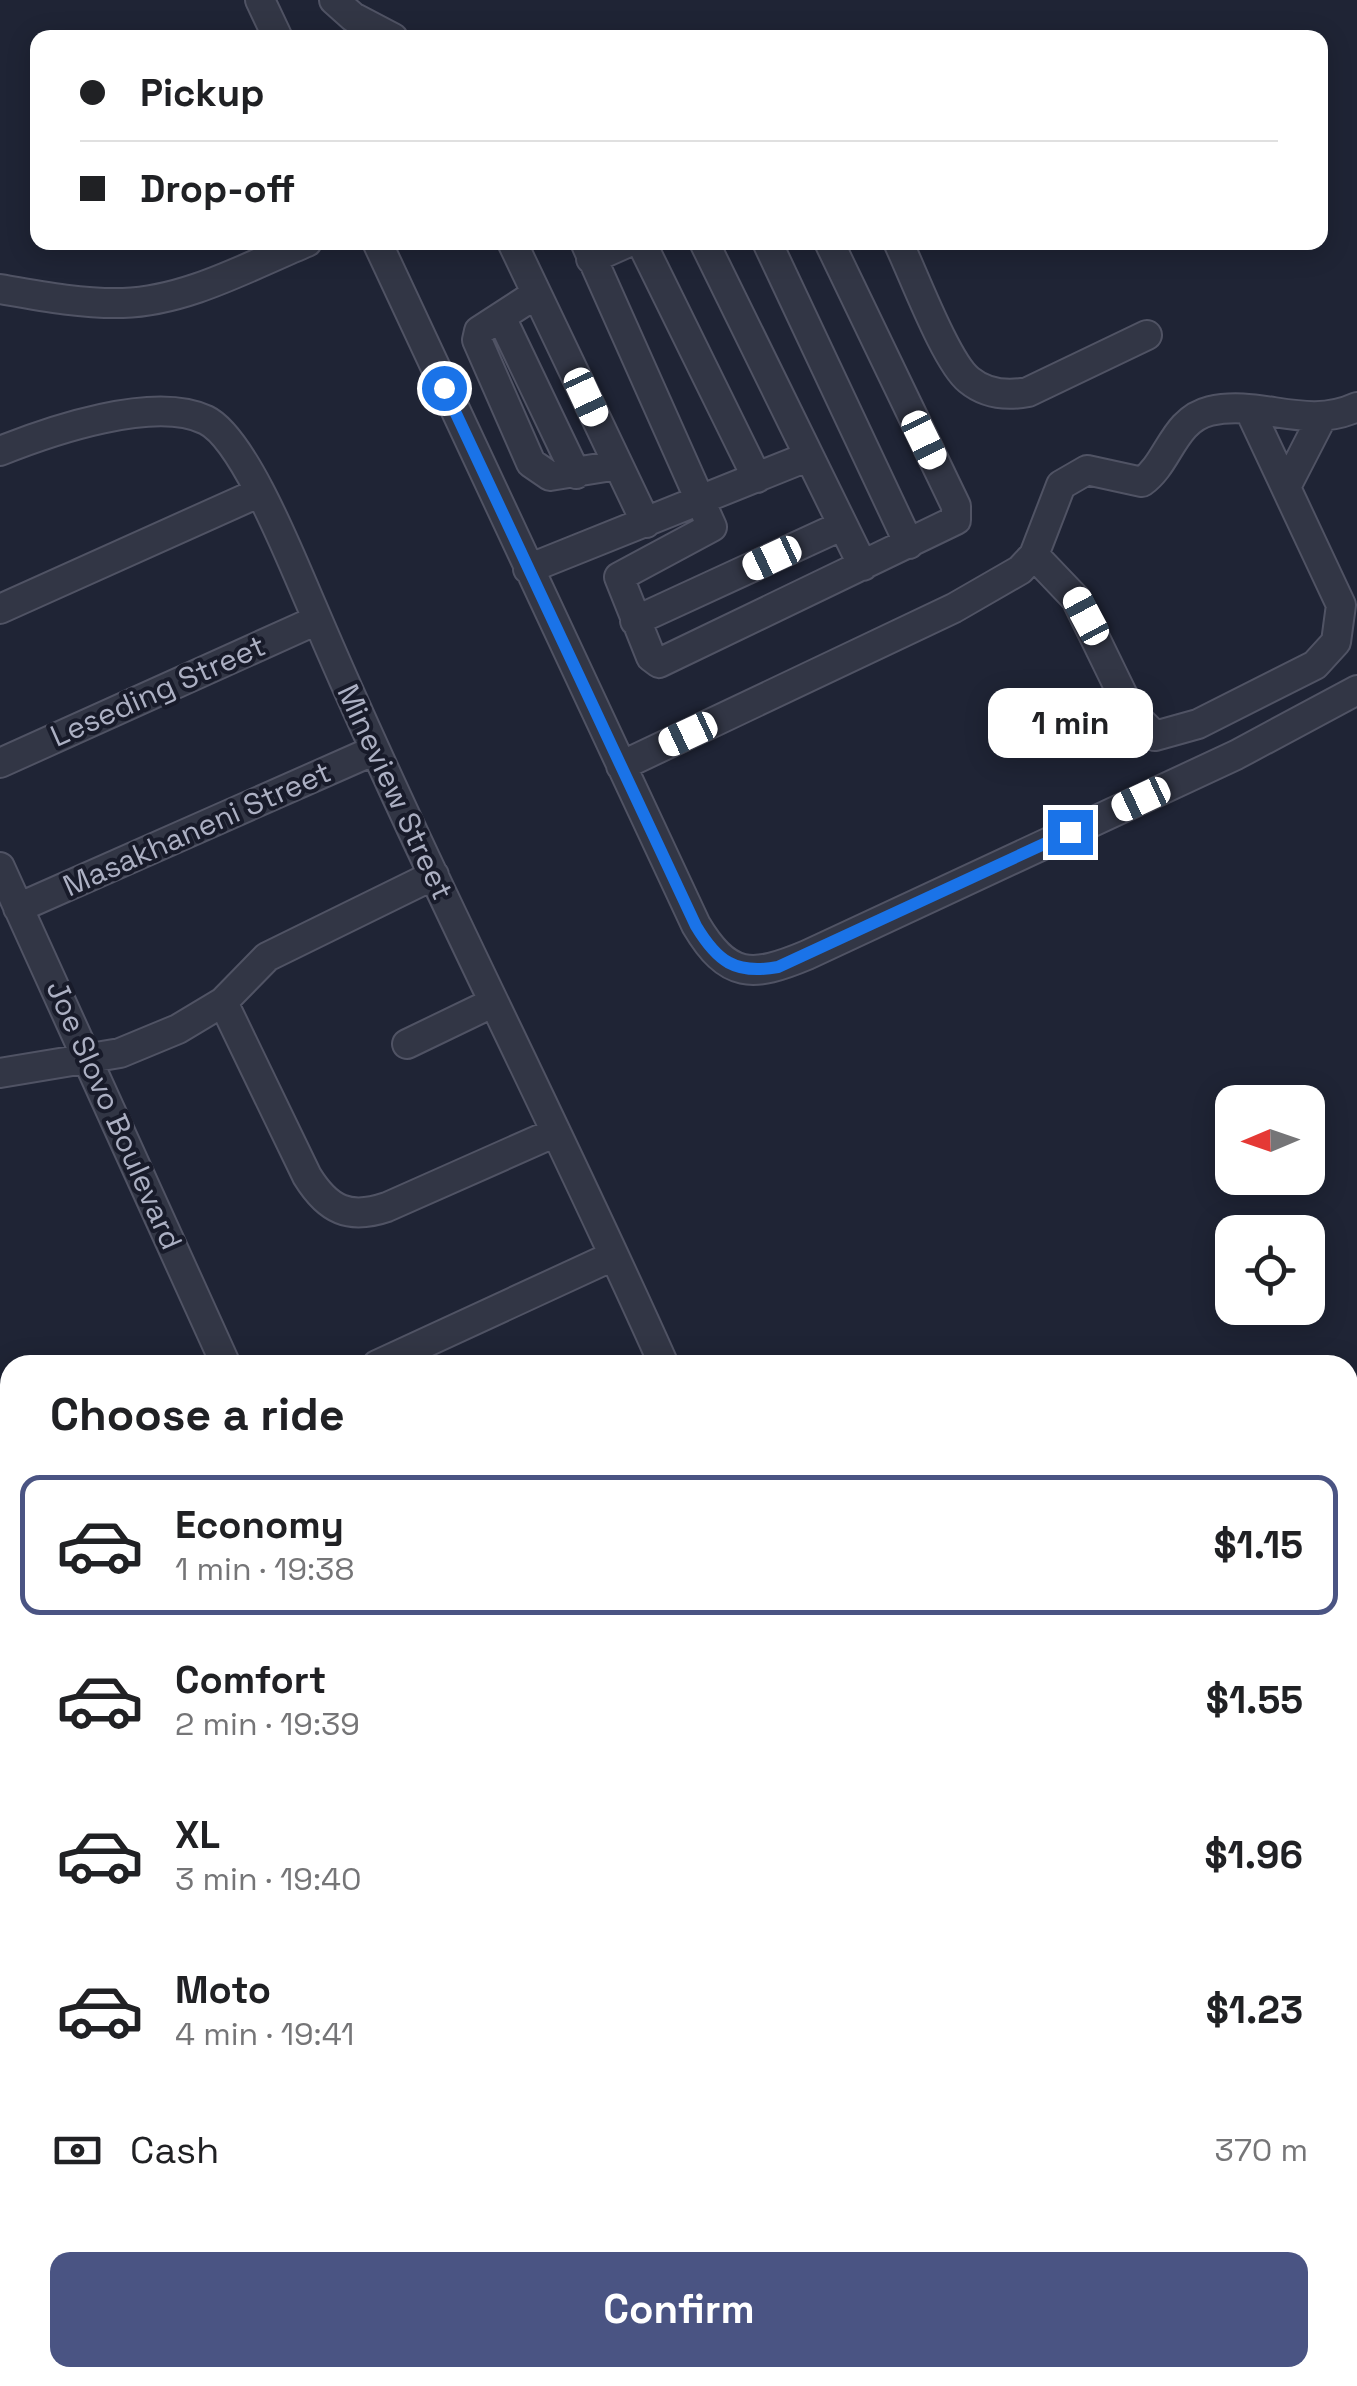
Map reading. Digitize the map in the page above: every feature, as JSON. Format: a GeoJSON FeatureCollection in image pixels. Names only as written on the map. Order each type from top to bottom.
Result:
{"type":"FeatureCollection","features":[{"type":"Feature","properties":{"kind":"street"},"geometry":{"type":"LineString","coordinates":[[260,0],[274,30]]}},
{"type":"Feature","properties":{"kind":"street"},"geometry":{"type":"LineString","coordinates":[[334,0],[352,17],[377,30]]}},
{"type":"Feature","properties":{"kind":"street"},"geometry":{"type":"LineString","coordinates":[[0,289],[90,302],[145,300],[217,280],[287,250]]}},
{"type":"Feature","properties":{"kind":"street"},"geometry":{"type":"LineString","coordinates":[[381,250],[710,949],[731,967],[764,970],[807,955],[1221,762],[1357,690]]}},
{"type":"Feature","properties":{"kind":"street"},"geometry":{"type":"LineString","coordinates":[[516,250],[646,523]]}},
{"type":"Feature","properties":{"kind":"street"},"geometry":{"type":"LineString","coordinates":[[588,250],[711,529],[618,578],[651,657],[659,664],[956,520],[956,506],[833,250]]}},
{"type":"Feature","properties":{"kind":"street"},"geometry":{"type":"LineString","coordinates":[[645,250],[757,478]]}},
{"type":"Feature","properties":{"kind":"street"},"geometry":{"type":"LineString","coordinates":[[708,250],[863,566]]}},
{"type":"Feature","properties":{"kind":"street"},"geometry":{"type":"LineString","coordinates":[[770,250],[909,544]]}},
{"type":"Feature","properties":{"kind":"street"},"geometry":{"type":"LineString","coordinates":[[902,250],[959,370],[985,390],[1011,395],[1028,392],[1147,335]]}},
{"type":"Feature","properties":{"kind":"street"},"geometry":{"type":"LineString","coordinates":[[536,294],[479,331],[477,340],[532,463],[550,476],[618,466]]}},
{"type":"Feature","properties":{"kind":"street"},"geometry":{"type":"LineString","coordinates":[[621,766],[954,608],[1020,570],[1034,554],[1061,485],[1088,470],[1142,482],[1154,474],[1183,426],[1210,411],[1321,419],[1357,407]]}},
{"type":"Feature","properties":{"kind":"street"},"geometry":{"type":"LineString","coordinates":[[1034,554],[1076,599],[1131,712],[1146,731],[1166,736],[1315,665],[1336,642],[1340,605],[1250,412]]}},
{"type":"Feature","properties":{"kind":"street","name":"Mineview Street"},"geometry":{"type":"LineString","coordinates":[[0,451],[76,424],[156,413],[192,415],[224,432],[258,493],[492,1003],[659,1355]]}},
{"type":"Feature","properties":{"kind":"street"},"geometry":{"type":"LineString","coordinates":[[1286,487],[1321,419]]}},
{"type":"Feature","properties":{"kind":"street"},"geometry":{"type":"LineString","coordinates":[[528,569],[807,458]]}},
{"type":"Feature","properties":{"kind":"street"},"geometry":{"type":"LineString","coordinates":[[0,609],[258,493]]}},
{"type":"Feature","properties":{"kind":"street"},"geometry":{"type":"LineString","coordinates":[[635,621],[841,526]]}},
{"type":"Feature","properties":{"kind":"street","name":"Leseding Street"},"geometry":{"type":"LineString","coordinates":[[0,763],[317,620]]}},
{"type":"Feature","properties":{"kind":"street","name":"Masakhaneni Street"},"geometry":{"type":"LineString","coordinates":[[18,908],[375,750]]}},
{"type":"Feature","properties":{"kind":"street","name":"Joe Slovo Boulevard"},"geometry":{"type":"LineString","coordinates":[[0,867],[221,1355]]}},
{"type":"Feature","properties":{"kind":"street"},"geometry":{"type":"LineString","coordinates":[[0,1074],[138,1048],[223,1002],[267,958],[434,875]]}},
{"type":"Feature","properties":{"kind":"street"},"geometry":{"type":"LineString","coordinates":[[223,1002],[307,1176],[321,1199],[340,1212],[370,1213],[387,1207],[556,1132]]}},
{"type":"Feature","properties":{"kind":"street"},"geometry":{"type":"LineString","coordinates":[[407,1044],[492,1003]]}},
{"type":"Feature","properties":{"kind":"street"},"geometry":{"type":"LineString","coordinates":[[399,1355],[614,1256]]}},
{"type":"Feature","properties":{"kind":"route"},"geometry":{"type":"LineString","coordinates":[[444,388],[696,926],[720,961],[741,970],[778,967],[1070,832]]}}]}
